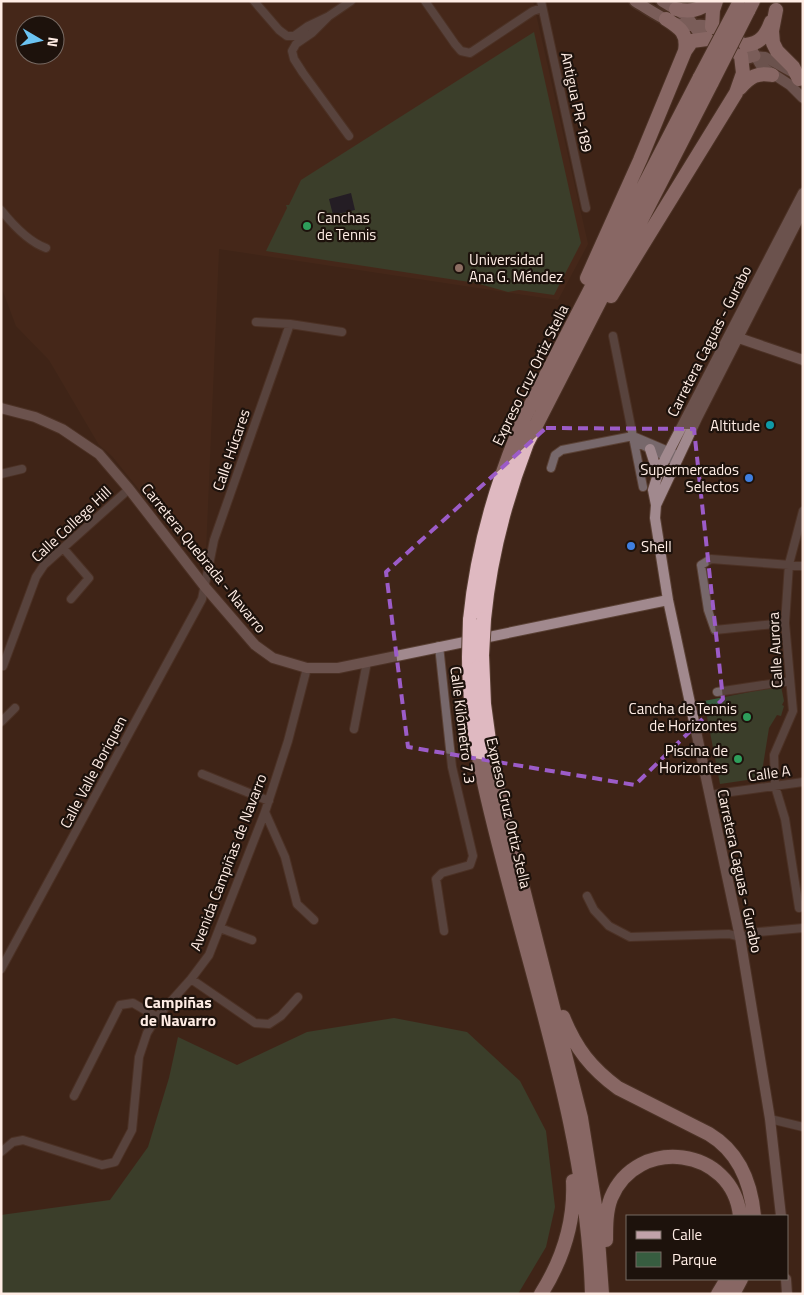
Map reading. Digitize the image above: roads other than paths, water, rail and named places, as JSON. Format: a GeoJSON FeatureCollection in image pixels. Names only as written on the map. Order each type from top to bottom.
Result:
{"type":"FeatureCollection","features":[{"type":"Feature","properties":{"kind":"highway"},"geometry":{"type":"LineString","coordinates":[[686,51],[687,41],[671,14],[693,11],[705,6],[710,1]]}},
{"type":"Feature","properties":{"kind":"highway"},"geometry":{"type":"LineString","coordinates":[[716,1],[709,33],[692,41],[686,51],[583,287],[585,314],[609,299],[736,93],[744,73],[748,52],[764,36],[777,6]]}},
{"type":"Feature","properties":{"kind":"highway","name":"Expreso Cruz Ortiz Stella"},"geometry":{"type":"LineString","coordinates":[[592,1294],[588,1233],[575,1146],[562,1084],[479,765],[471,704],[476,656],[481,545],[499,480],[524,418],[585,314],[745,5]]}},
{"type":"Feature","properties":{"kind":"highway"},"geometry":{"type":"LineString","coordinates":[[777,6],[772,31],[773,43],[777,51],[793,67],[801,81]]}},
{"type":"Feature","properties":{"kind":"highway"},"geometry":{"type":"LineString","coordinates":[[736,93],[754,75],[764,73],[772,75]]}},
{"type":"Feature","properties":{"kind":"highway","name":"Expreso Cruz Ortiz Stella"},"geometry":{"type":"LineString","coordinates":[[476,656],[493,770],[581,1118],[596,1212],[602,1294]]}},
{"type":"Feature","properties":{"kind":"highway"},"geometry":{"type":"LineString","coordinates":[[539,952],[549,969],[566,1025],[583,1056],[599,1074],[618,1088],[720,1141],[734,1156],[747,1179],[754,1215]]}},
{"type":"Feature","properties":{"kind":"highway"},"geometry":{"type":"LineString","coordinates":[[541,1294],[562,1255],[569,1230],[573,1209],[572,1163],[575,1146]]}},
{"type":"Feature","properties":{"kind":"highway"},"geometry":{"type":"LineString","coordinates":[[601,1273],[606,1252],[606,1222],[610,1200],[624,1177],[636,1168],[654,1160],[674,1156],[702,1162],[720,1175],[736,1197],[740,1215]]}},
{"type":"Feature","properties":{"kind":"highway"},"geometry":{"type":"LineString","coordinates":[[718,1294],[726,1280]]}},
{"type":"Feature","properties":{"kind":"highway"},"geometry":{"type":"LineString","coordinates":[[733,1294],[741,1280]]}},
{"type":"Feature","properties":{"kind":"main road"},"geometry":{"type":"LineString","coordinates":[[634,1],[671,14]]}},
{"type":"Feature","properties":{"kind":"main road"},"geometry":{"type":"LineString","coordinates":[[662,1],[671,14],[683,25],[693,24],[698,32],[709,33],[748,52],[765,57],[793,72],[801,81]]}},
{"type":"Feature","properties":{"kind":"main road"},"geometry":{"type":"LineString","coordinates":[[748,52],[761,66],[790,85],[803,98]]}},
{"type":"Feature","properties":{"kind":"main road","name":"Carretera Caguas - Gurabo"},"geometry":{"type":"LineString","coordinates":[[656,504],[803,194]]}},
{"type":"Feature","properties":{"kind":"main road","name":"Carretera Caguas - Gurabo"},"geometry":{"type":"LineString","coordinates":[[781,1215],[770,1120],[740,937],[668,600],[655,518],[656,504],[653,490],[667,454],[734,337],[803,210]]}},
{"type":"Feature","properties":{"kind":"main road"},"geometry":{"type":"LineString","coordinates":[[734,337],[803,360]]}},
{"type":"Feature","properties":{"kind":"main road","name":"Carretera Quebrada - Navarro"},"geometry":{"type":"LineString","coordinates":[[1,408],[35,417],[62,429],[99,454],[255,645],[273,658],[307,668],[338,668],[668,600]]}},
{"type":"Feature","properties":{"kind":"main road"},"geometry":{"type":"LineString","coordinates":[[650,449],[658,474]]}},
{"type":"Feature","properties":{"kind":"main road"},"geometry":{"type":"LineString","coordinates":[[786,1280],[786,1294]]}},
{"type":"Feature","properties":{"kind":"street"},"geometry":{"type":"LineString","coordinates":[[254,1],[279,30],[287,36],[294,36],[308,26],[329,16]]}},
{"type":"Feature","properties":{"kind":"street"},"geometry":{"type":"LineString","coordinates":[[349,136],[303,73],[294,59],[292,51],[296,44],[350,1]]}},
{"type":"Feature","properties":{"kind":"street"},"geometry":{"type":"LineString","coordinates":[[425,1],[455,44],[462,51],[470,53],[542,4]]}},
{"type":"Feature","properties":{"kind":"street","name":"Antigua PR-189"},"geometry":{"type":"LineString","coordinates":[[542,4],[586,208]]}},
{"type":"Feature","properties":{"kind":"street"},"geometry":{"type":"LineString","coordinates":[[1,210],[34,243],[46,248]]}},
{"type":"Feature","properties":{"kind":"street"},"geometry":{"type":"LineString","coordinates":[[256,322],[290,324],[342,332]]}},
{"type":"Feature","properties":{"kind":"street","name":"Calle Húcares"},"geometry":{"type":"LineString","coordinates":[[205,586],[214,540],[290,324]]}},
{"type":"Feature","properties":{"kind":"street"},"geometry":{"type":"LineString","coordinates":[[612,336],[643,487]]}},
{"type":"Feature","properties":{"kind":"street"},"geometry":{"type":"LineString","coordinates":[[633,436],[640,444],[667,454]]}},
{"type":"Feature","properties":{"kind":"street"},"geometry":{"type":"LineString","coordinates":[[551,468],[555,455],[562,450],[633,436],[678,459]]}},
{"type":"Feature","properties":{"kind":"street"},"geometry":{"type":"LineString","coordinates":[[1,474],[22,469]]}},
{"type":"Feature","properties":{"kind":"street","name":"Calle College Hill"},"geometry":{"type":"LineString","coordinates":[[3,666],[36,577],[44,565],[129,489]]}},
{"type":"Feature","properties":{"kind":"street","name":"Calle Aurora"},"geometry":{"type":"LineString","coordinates":[[800,908],[785,819],[775,786],[774,755],[792,711],[784,624],[789,564],[803,511]]}},
{"type":"Feature","properties":{"kind":"street"},"geometry":{"type":"LineString","coordinates":[[63,548],[89,578],[71,598]]}},
{"type":"Feature","properties":{"kind":"street"},"geometry":{"type":"LineString","coordinates":[[784,624],[715,630],[708,610],[701,565],[711,559],[803,566]]}},
{"type":"Feature","properties":{"kind":"street","name":"Calle Valle Boriquen"},"geometry":{"type":"LineString","coordinates":[[1,968],[202,599],[205,586]]}},
{"type":"Feature","properties":{"kind":"street","name":"Calle Kilómetro 7.3"},"geometry":{"type":"LineString","coordinates":[[439,646],[452,767],[473,856],[470,865],[442,873],[436,879],[444,931]]}},
{"type":"Feature","properties":{"kind":"street"},"geometry":{"type":"LineString","coordinates":[[354,729],[367,662]]}},
{"type":"Feature","properties":{"kind":"street","name":"Avenida Campiñas de Navarro"},"geometry":{"type":"LineString","coordinates":[[1,1152],[13,1142],[23,1140],[102,1165],[115,1162],[132,1130],[139,1057],[147,1033],[157,1017],[191,979],[209,955],[266,812],[307,668]]}},
{"type":"Feature","properties":{"kind":"street"},"geometry":{"type":"LineString","coordinates":[[716,692],[790,681]]}},
{"type":"Feature","properties":{"kind":"street"},"geometry":{"type":"LineString","coordinates":[[1,722],[14,708]]}},
{"type":"Feature","properties":{"kind":"street"},"geometry":{"type":"LineString","coordinates":[[202,774],[269,801]]}},
{"type":"Feature","properties":{"kind":"street","name":"Calle A"},"geometry":{"type":"LineString","coordinates":[[709,795],[803,782]]}},
{"type":"Feature","properties":{"kind":"street"},"geometry":{"type":"LineString","coordinates":[[266,812],[284,857],[297,904],[314,920]]}},
{"type":"Feature","properties":{"kind":"street"},"geometry":{"type":"LineString","coordinates":[[587,896],[594,910],[609,926],[630,937],[729,934],[740,937],[758,932],[803,928]]}},
{"type":"Feature","properties":{"kind":"street"},"geometry":{"type":"LineString","coordinates":[[220,928],[252,940]]}},
{"type":"Feature","properties":{"kind":"street"},"geometry":{"type":"LineString","coordinates":[[191,979],[255,1023],[269,1024],[281,1016],[298,997]]}},
{"type":"Feature","properties":{"kind":"street"},"geometry":{"type":"LineString","coordinates":[[74,1096],[120,1005],[133,1003],[157,1017]]}},
{"type":"Feature","properties":{"kind":"street"},"geometry":{"type":"LineString","coordinates":[[770,1120],[803,1127]]}},
{"type":"Feature","properties":{"kind":"water"},"geometry":{"type":"Polygon","coordinates":[[[351,193],[355,210],[333,215],[329,199],[351,193]]]}},
{"type":"Feature","properties":{"kind":"place","name":"Canchas de Tennis"},"geometry":{"type":"Point","coordinates":[307,226]}},
{"type":"Feature","properties":{"kind":"place","name":"Universidad Ana G. Méndez"},"geometry":{"type":"Point","coordinates":[459,268]}},
{"type":"Feature","properties":{"kind":"place","name":"Altitude"},"geometry":{"type":"Point","coordinates":[770,425]}},
{"type":"Feature","properties":{"kind":"place","name":"Supermercados Selectos"},"geometry":{"type":"Point","coordinates":[749,478]}},
{"type":"Feature","properties":{"kind":"place","name":"Shell"},"geometry":{"type":"Point","coordinates":[631,546]}},
{"type":"Feature","properties":{"kind":"place","name":"Cancha de Tennis de Horizontes"},"geometry":{"type":"Point","coordinates":[747,717]}},
{"type":"Feature","properties":{"kind":"place","name":"Piscina de Horizontes"},"geometry":{"type":"Point","coordinates":[738,759]}},
{"type":"Feature","properties":{"kind":"district","name":"Campiñas de Navarro"},"geometry":{"type":"Point","coordinates":[178,1011]}}]}
